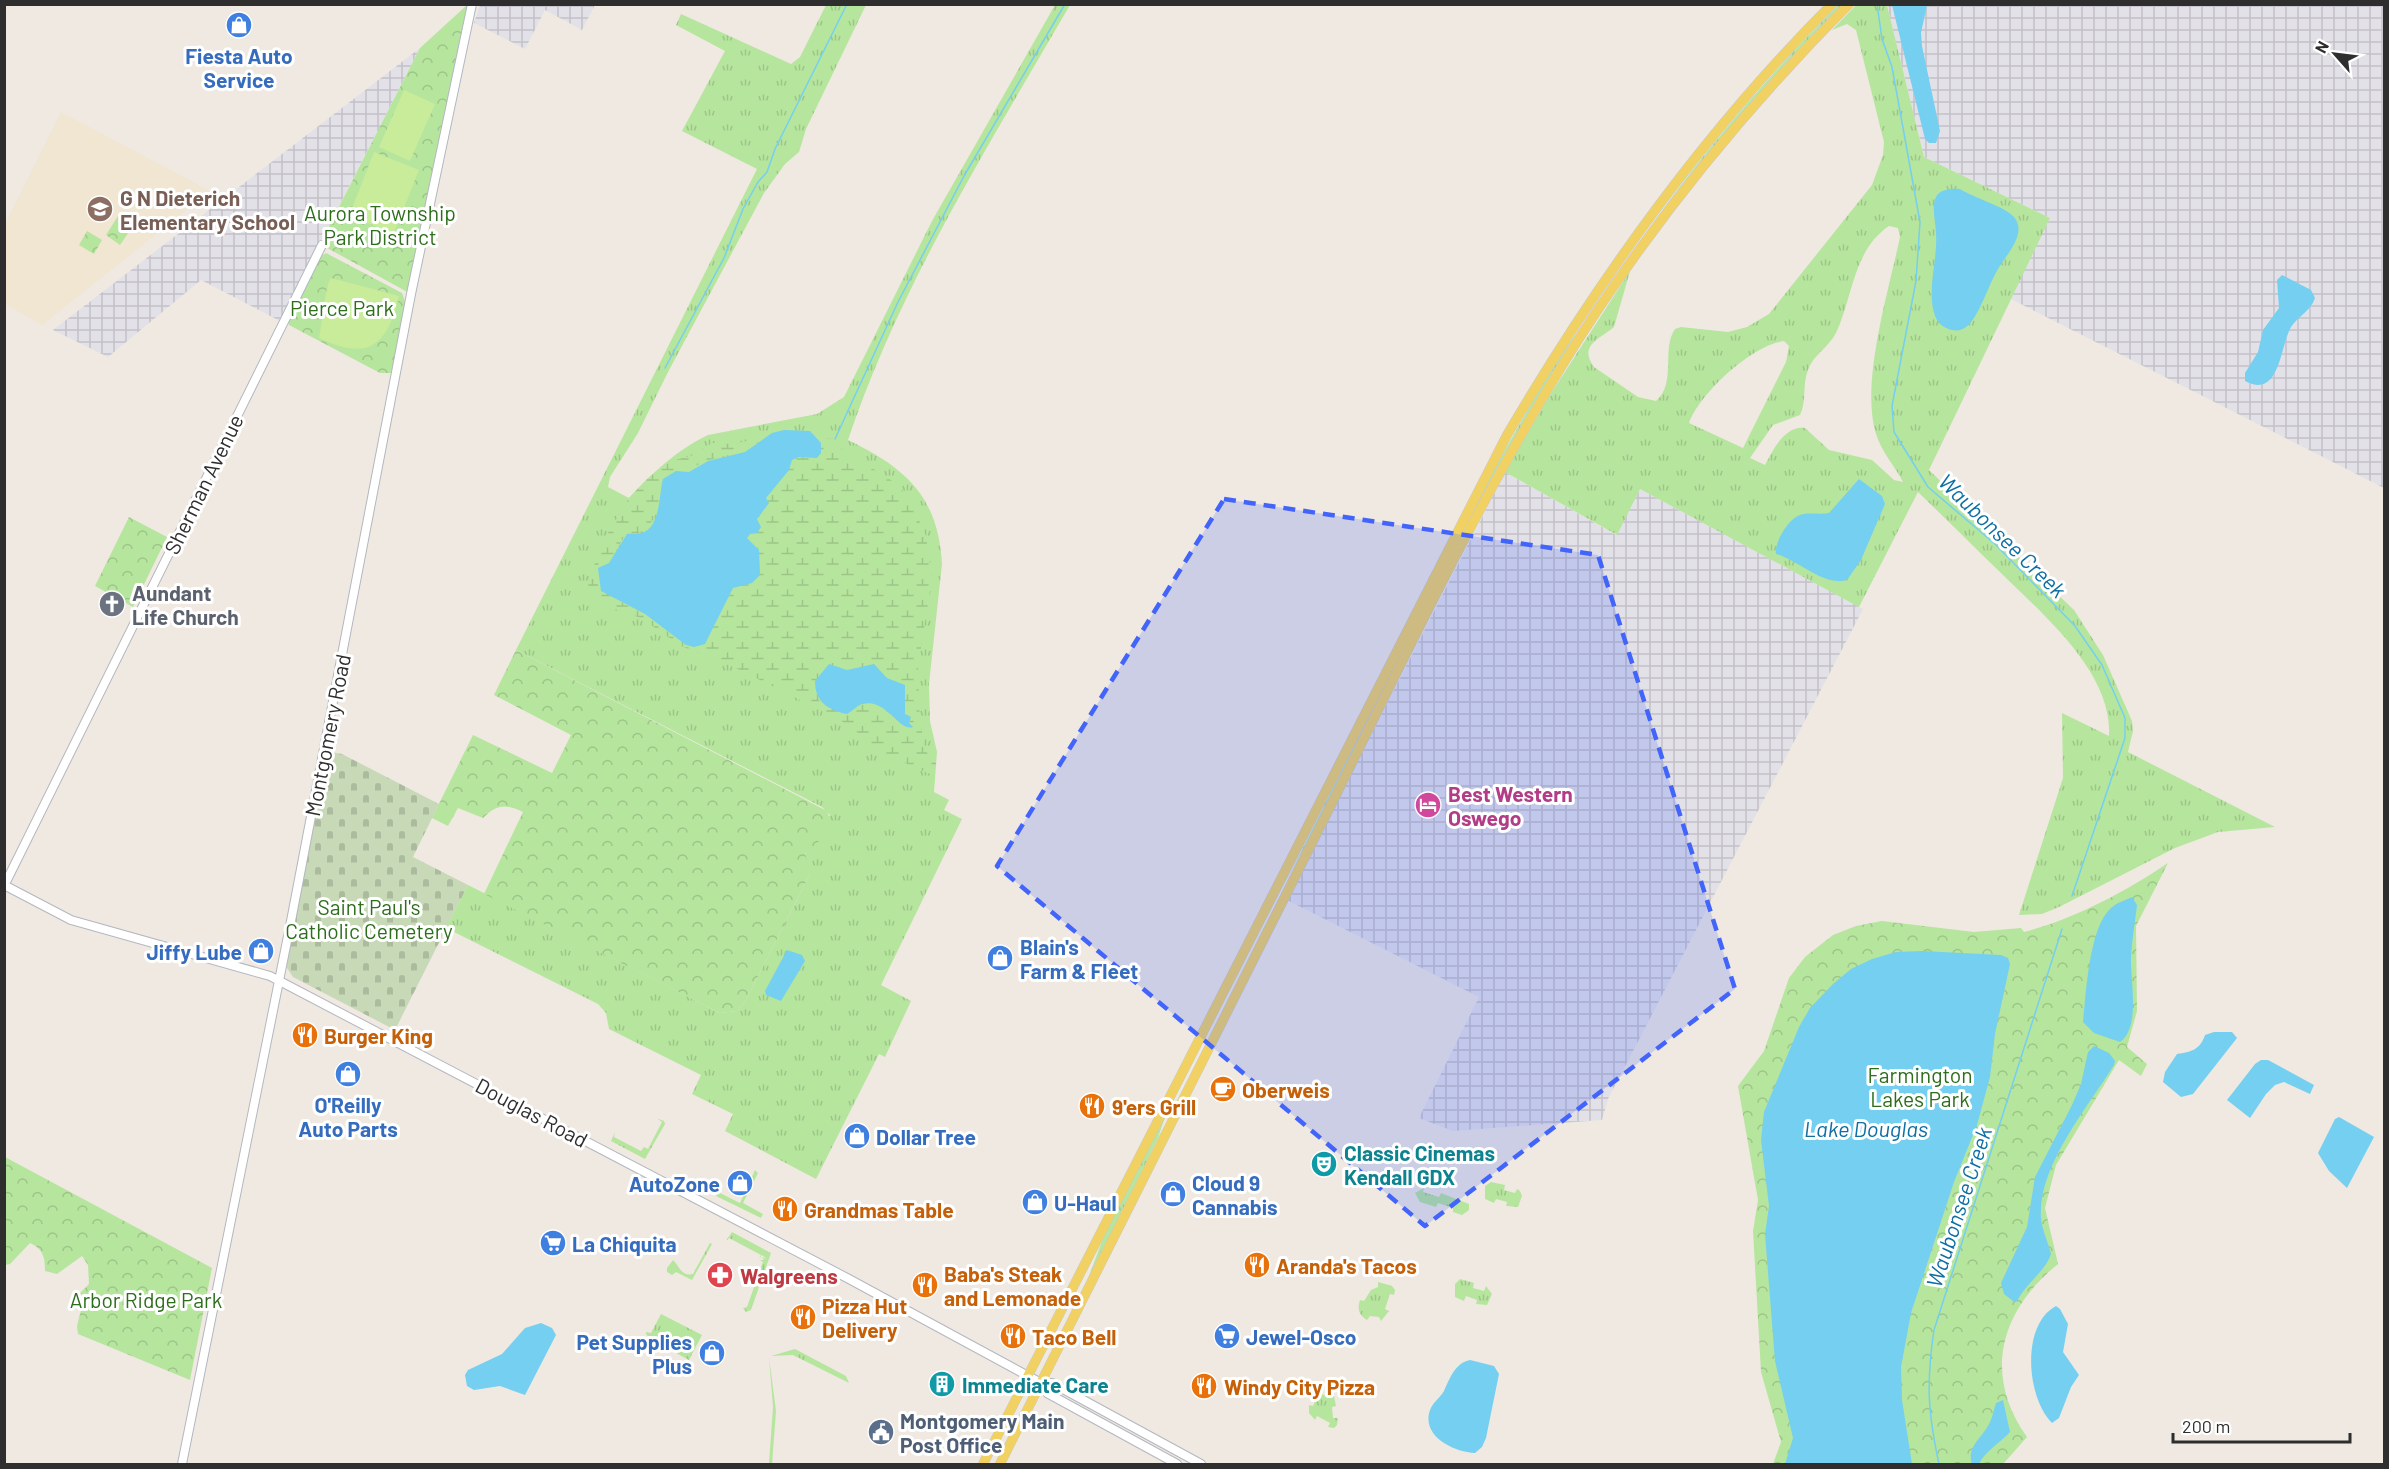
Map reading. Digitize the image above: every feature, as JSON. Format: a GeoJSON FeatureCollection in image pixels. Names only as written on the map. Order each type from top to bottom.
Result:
{"type":"FeatureCollection","features":[{"type":"Feature","properties":{"kind":"main road"},"geometry":{"type":"LineString","coordinates":[[982,1464],[1458,529],[1519,416],[1593,297],[1668,193],[1751,92],[1833,4]]}},
{"type":"Feature","properties":{"kind":"main road"},"geometry":{"type":"LineString","coordinates":[[999,1464],[1430,610],[1524,430],[1587,327],[1674,204],[1742,120],[1849,4]]}},
{"type":"Feature","properties":{"kind":"street","name":"Montgomery Road"},"geometry":{"type":"LineString","coordinates":[[182,1464],[448,109],[472,4]]}},
{"type":"Feature","properties":{"kind":"street","name":"Sherman Avenue"},"geometry":{"type":"LineString","coordinates":[[5,885],[322,245]]}},
{"type":"Feature","properties":{"kind":"street","name":"Douglas Road"},"geometry":{"type":"LineString","coordinates":[[5,885],[71,920],[278,980],[849,1279],[1041,1383],[1052,1383],[1201,1464]]}},
{"type":"Feature","properties":{"kind":"street","name":"Douglas Road"},"geometry":{"type":"LineString","coordinates":[[1041,1383],[1047,1393],[1177,1464]]}},
{"type":"Feature","properties":{"kind":"highlighted area"},"geometry":{"type":"Polygon","coordinates":[[[1224,499],[1598,555],[1735,989],[1425,1226],[997,866],[1224,499]]]}},
{"type":"Feature","properties":{"kind":"shaded area"},"geometry":{"type":"Polygon","coordinates":[[[480,4],[595,5],[582,30],[545,10],[525,49],[474,23],[480,4]]]}},
{"type":"Feature","properties":{"kind":"shaded area"},"geometry":{"type":"Polygon","coordinates":[[[1887,5],[2384,5],[2384,488],[2009,298],[2050,218],[1924,157],[1887,5]]]}},
{"type":"Feature","properties":{"kind":"shaded area"},"geometry":{"type":"Polygon","coordinates":[[[420,48],[280,321],[201,280],[108,357],[53,330],[420,48]]]}},
{"type":"Feature","properties":{"kind":"shaded area","name":"G N Dieterich Elementary School"},"geometry":{"type":"Polygon","coordinates":[[[61,112],[210,191],[42,325],[5,304],[4,226],[61,112]]]}},
{"type":"Feature","properties":{"kind":"shaded area"},"geometry":{"type":"Polygon","coordinates":[[[1505,472],[1616,535],[1640,489],[1863,609],[1608,1099],[1602,1120],[1453,1131],[1419,1118],[1479,997],[1287,900],[1505,472]]]}},
{"type":"Feature","properties":{"kind":"green space","name":"Aurora Township Park District"},"geometry":{"type":"Polygon","coordinates":[[[467,5],[472,5],[411,294],[320,244],[420,48],[467,5]]]}},
{"type":"Feature","properties":{"kind":"green space"},"geometry":{"type":"Polygon","coordinates":[[[826,5],[866,5],[806,129],[799,152],[785,164],[764,193],[638,433],[610,477],[608,487],[629,498],[646,480],[686,447],[708,435],[817,414],[844,397],[932,221],[1055,5],[1070,5],[978,163],[920,271],[893,326],[848,440],[886,461],[902,473],[926,502],[934,519],[942,564],[929,684],[930,721],[937,752],[934,792],[949,800],[944,810],[962,819],[881,985],[911,1001],[885,1057],[879,1054],[816,1179],[725,1131],[733,1114],[692,1094],[701,1075],[609,1029],[606,1013],[598,1004],[446,928],[468,885],[720,1013],[737,1011],[746,1000],[810,874],[804,856],[830,815],[822,807],[516,650],[757,169],[682,131],[725,51],[676,25],[681,14],[791,64],[800,57],[826,5]]]}},
{"type":"Feature","properties":{"kind":"green space"},"geometry":{"type":"Polygon","coordinates":[[[1838,5],[1843,5],[1649,229],[1739,113],[1838,5]]]}},
{"type":"Feature","properties":{"kind":"green space"},"geometry":{"type":"Polygon","coordinates":[[[1856,5],[1887,5],[1924,157],[2050,218],[1929,470],[2074,610],[2103,655],[2132,721],[2133,731],[2128,752],[2275,827],[2218,832],[2175,848],[2059,907],[2042,914],[2019,915],[2063,778],[2062,713],[2109,736],[2107,712],[2099,689],[2087,667],[2054,625],[1918,492],[1859,607],[1640,489],[1617,535],[1505,472],[1548,398],[1630,271],[1614,327],[1593,343],[1588,353],[1594,367],[1638,397],[1656,401],[1666,385],[1669,346],[1675,329],[1681,327],[1728,332],[1747,327],[1769,314],[1872,185],[1883,155],[1884,142],[1856,30],[1847,24],[1832,30],[1856,5]],[[1889,226],[1868,248],[1855,275],[1836,333],[1810,365],[1806,375],[1800,415],[1773,425],[1750,458],[1765,465],[1786,434],[1791,430],[1805,428],[1829,450],[1872,460],[1894,480],[1903,482],[1879,441],[1872,413],[1871,389],[1878,336],[1900,237],[1898,228],[1889,226]],[[1784,341],[1757,351],[1729,372],[1704,398],[1689,423],[1743,448],[1786,362],[1789,346],[1784,341]]]}},
{"type":"Feature","properties":{"kind":"green space"},"geometry":{"type":"Polygon","coordinates":[[[404,90],[435,104],[410,161],[379,147],[404,90]]]}},
{"type":"Feature","properties":{"kind":"green space"},"geometry":{"type":"Polygon","coordinates":[[[374,152],[419,170],[394,233],[349,216],[374,152]]]}},
{"type":"Feature","properties":{"kind":"green space"},"geometry":{"type":"Polygon","coordinates":[[[118,216],[133,226],[120,245],[106,235],[118,216]]]}},
{"type":"Feature","properties":{"kind":"green space"},"geometry":{"type":"Polygon","coordinates":[[[87,231],[102,240],[94,254],[79,245],[87,231]]]}},
{"type":"Feature","properties":{"kind":"green space","name":"Pierce Park"},"geometry":{"type":"Polygon","coordinates":[[[326,253],[402,293],[406,304],[391,373],[380,373],[289,325],[288,321],[320,257],[326,253]]]}},
{"type":"Feature","properties":{"kind":"green space"},"geometry":{"type":"Polygon","coordinates":[[[331,278],[399,296],[388,327],[373,345],[350,348],[319,338],[325,297],[331,278]]]}},
{"type":"Feature","properties":{"kind":"green space"},"geometry":{"type":"Polygon","coordinates":[[[1591,313],[1567,350],[1285,884],[1481,492],[1551,369],[1591,313]]]}},
{"type":"Feature","properties":{"kind":"green space"},"geometry":{"type":"Polygon","coordinates":[[[760,438],[763,440],[743,451],[709,460],[682,473],[665,478],[661,489],[660,506],[647,530],[624,537],[598,581],[598,587],[660,624],[730,592],[761,570],[758,562],[759,550],[747,538],[758,523],[757,518],[764,514],[769,497],[792,460],[799,457],[817,458],[819,441],[814,438],[835,439],[847,456],[879,472],[898,485],[910,500],[926,536],[932,578],[918,667],[919,708],[924,747],[931,760],[936,758],[936,766],[930,774],[887,755],[845,723],[738,669],[681,646],[641,618],[609,607],[587,589],[606,536],[629,498],[648,478],[671,461],[694,455],[712,443],[733,444],[760,438]],[[831,666],[819,674],[819,701],[840,711],[862,704],[880,705],[905,727],[912,726],[909,724],[904,709],[906,688],[901,684],[831,666]]]}},
{"type":"Feature","properties":{"kind":"green space"},"geometry":{"type":"Polygon","coordinates":[[[129,517],[167,537],[133,607],[95,586],[129,517]]]}},
{"type":"Feature","properties":{"kind":"green space"},"geometry":{"type":"Polygon","coordinates":[[[516,650],[827,811],[830,819],[813,852],[805,853],[810,874],[746,1000],[737,1011],[720,1013],[484,894],[523,812],[502,807],[493,810],[483,818],[458,808],[448,826],[432,818],[473,735],[552,773],[571,735],[494,695],[516,650]]]}},
{"type":"Feature","properties":{"kind":"green space","name":"Saint Paul's Catholic Cemetery"},"geometry":{"type":"Polygon","coordinates":[[[331,752],[342,754],[439,804],[413,857],[468,885],[395,1030],[293,977],[285,965],[325,759],[331,752]]]}},
{"type":"Feature","properties":{"kind":"green space","name":"Farmington Lakes Park"},"geometry":{"type":"Polygon","coordinates":[[[2168,863],[2136,926],[2137,1011],[2127,1047],[2147,1064],[2141,1076],[2119,1060],[2056,1165],[2045,1208],[2058,1264],[2038,1282],[2023,1302],[2011,1322],[2004,1344],[2002,1367],[2005,1390],[2013,1413],[2027,1437],[2003,1464],[1773,1464],[1781,1442],[1761,1372],[1753,1231],[1758,1200],[1738,1086],[1764,1051],[1789,978],[1805,957],[1833,935],[1856,926],[1882,921],[1974,932],[2021,928],[2024,932],[2062,920],[2099,904],[2168,863]]]}},
{"type":"Feature","properties":{"kind":"green space"},"geometry":{"type":"Polygon","coordinates":[[[1167,1111],[1158,1138],[1085,1287],[1106,1230],[1167,1111]]]}},
{"type":"Feature","properties":{"kind":"green space"},"geometry":{"type":"Polygon","coordinates":[[[658,1119],[664,1121],[665,1124],[645,1159],[611,1141],[615,1132],[614,1137],[641,1151],[644,1147],[648,1149],[662,1122],[658,1119]]]}},
{"type":"Feature","properties":{"kind":"green space","name":"Arbor Ridge Park"},"geometry":{"type":"Polygon","coordinates":[[[5,1157],[212,1268],[190,1380],[78,1334],[77,1326],[82,1306],[80,1293],[89,1284],[88,1265],[82,1256],[57,1274],[45,1271],[42,1254],[30,1243],[10,1264],[5,1265],[5,1157]]]}},
{"type":"Feature","properties":{"kind":"green space"},"geometry":{"type":"Polygon","coordinates":[[[755,1170],[758,1173],[743,1203],[763,1214],[761,1218],[716,1196],[718,1192],[740,1203],[755,1170]]]}},
{"type":"Feature","properties":{"kind":"green space"},"geometry":{"type":"Polygon","coordinates":[[[1491,1182],[1505,1185],[1504,1190],[1515,1193],[1517,1189],[1520,1191],[1522,1196],[1518,1207],[1506,1206],[1507,1202],[1496,1199],[1494,1203],[1485,1199],[1485,1186],[1491,1182]]]}},
{"type":"Feature","properties":{"kind":"green space"},"geometry":{"type":"Polygon","coordinates":[[[1424,1188],[1423,1192],[1439,1197],[1441,1193],[1469,1204],[1469,1210],[1462,1215],[1453,1212],[1453,1208],[1438,1203],[1436,1207],[1420,1202],[1415,1193],[1424,1188]]]}},
{"type":"Feature","properties":{"kind":"green space"},"geometry":{"type":"Polygon","coordinates":[[[732,1232],[771,1253],[751,1310],[746,1312],[743,1308],[747,1307],[763,1262],[760,1260],[764,1260],[762,1257],[767,1259],[762,1255],[759,1259],[761,1255],[729,1238],[726,1241],[732,1232]]]}},
{"type":"Feature","properties":{"kind":"green space"},"geometry":{"type":"Polygon","coordinates":[[[710,1243],[712,1244],[692,1280],[676,1272],[672,1275],[667,1272],[673,1260],[683,1272],[693,1274],[710,1243]]]}},
{"type":"Feature","properties":{"kind":"green space"},"geometry":{"type":"Polygon","coordinates":[[[1460,1279],[1474,1283],[1473,1288],[1484,1291],[1486,1286],[1492,1294],[1487,1305],[1476,1304],[1477,1300],[1466,1296],[1464,1301],[1455,1297],[1455,1284],[1460,1279]]]}},
{"type":"Feature","properties":{"kind":"green space"},"geometry":{"type":"Polygon","coordinates":[[[1378,1282],[1392,1286],[1395,1290],[1394,1295],[1390,1294],[1385,1309],[1389,1311],[1381,1321],[1379,1317],[1370,1316],[1367,1320],[1359,1312],[1360,1300],[1364,1301],[1371,1290],[1378,1287],[1378,1282]]]}},
{"type":"Feature","properties":{"kind":"green space"},"geometry":{"type":"Polygon","coordinates":[[[661,1314],[702,1335],[689,1360],[650,1339],[646,1334],[646,1332],[651,1333],[661,1314]]]}},
{"type":"Feature","properties":{"kind":"green space"},"geometry":{"type":"Polygon","coordinates":[[[795,1349],[846,1376],[849,1383],[793,1355],[771,1356],[795,1349]]]}},
{"type":"Feature","properties":{"kind":"green space"},"geometry":{"type":"Polygon","coordinates":[[[769,1357],[776,1411],[772,1464],[769,1464],[773,1407],[769,1357]]]}},
{"type":"Feature","properties":{"kind":"green space"},"geometry":{"type":"Polygon","coordinates":[[[1321,1389],[1322,1394],[1330,1398],[1334,1396],[1336,1406],[1332,1407],[1333,1418],[1338,1418],[1334,1428],[1328,1427],[1330,1423],[1317,1416],[1315,1420],[1309,1413],[1309,1405],[1313,1406],[1317,1397],[1313,1395],[1321,1389]]]}},
{"type":"Feature","properties":{"kind":"water"},"geometry":{"type":"Polygon","coordinates":[[[1892,5],[1927,5],[1921,33],[1940,131],[1936,143],[1929,143],[1925,139],[1892,5]]]}},
{"type":"Feature","properties":{"kind":"water"},"geometry":{"type":"Polygon","coordinates":[[[1960,189],[2008,212],[2017,222],[2019,229],[2014,243],[1974,318],[1964,328],[1952,330],[1940,323],[1935,316],[1933,306],[1932,285],[1936,244],[1934,205],[1940,192],[1960,189]]]}},
{"type":"Feature","properties":{"kind":"water"},"geometry":{"type":"Polygon","coordinates":[[[2282,275],[2311,290],[2315,298],[2311,306],[2291,327],[2272,377],[2265,383],[2257,385],[2245,381],[2245,373],[2258,352],[2263,330],[2279,308],[2277,280],[2282,275]]]}},
{"type":"Feature","properties":{"kind":"water"},"geometry":{"type":"Polygon","coordinates":[[[784,430],[810,431],[821,443],[821,453],[817,458],[799,457],[792,460],[789,470],[766,498],[769,503],[757,519],[761,527],[757,533],[750,534],[747,538],[759,550],[760,575],[752,583],[733,588],[705,644],[694,647],[686,645],[645,614],[601,591],[598,568],[609,563],[627,534],[641,533],[652,525],[656,518],[663,479],[676,471],[689,472],[708,461],[745,452],[772,433],[784,430]]]}},
{"type":"Feature","properties":{"kind":"water"},"geometry":{"type":"Polygon","coordinates":[[[1859,479],[1882,496],[1885,504],[1861,560],[1847,580],[1829,580],[1776,554],[1780,538],[1795,517],[1803,514],[1829,513],[1859,479]]]}},
{"type":"Feature","properties":{"kind":"water"},"geometry":{"type":"Polygon","coordinates":[[[829,664],[847,670],[874,664],[887,678],[905,685],[905,714],[911,717],[909,723],[913,727],[903,725],[885,710],[871,703],[861,705],[847,714],[824,704],[817,694],[815,681],[829,664]]]}},
{"type":"Feature","properties":{"kind":"water"},"geometry":{"type":"Polygon","coordinates":[[[2132,897],[2137,905],[2131,957],[2132,1015],[2126,1035],[2120,1042],[2094,1033],[2083,1022],[2087,979],[2098,930],[2111,908],[2132,897]]]}},
{"type":"Feature","properties":{"kind":"water"},"geometry":{"type":"Polygon","coordinates":[[[787,950],[802,955],[805,961],[781,1001],[766,995],[765,991],[787,950]]]}},
{"type":"Feature","properties":{"kind":"water","name":"Lake Douglas"},"geometry":{"type":"Polygon","coordinates":[[[1896,952],[2001,955],[2008,958],[2010,964],[1995,1034],[1990,1077],[1977,1125],[1954,1182],[1911,1313],[1901,1367],[1902,1400],[1912,1464],[1785,1464],[1793,1438],[1775,1361],[1765,1234],[1769,1206],[1761,1140],[1764,1112],[1799,1027],[1810,1008],[1833,984],[1851,969],[1872,959],[1896,952]]]}},
{"type":"Feature","properties":{"kind":"water"},"geometry":{"type":"Polygon","coordinates":[[[2214,1032],[2232,1032],[2237,1038],[2193,1094],[2181,1097],[2163,1082],[2165,1072],[2177,1054],[2194,1049],[2205,1035],[2214,1032]]]}},
{"type":"Feature","properties":{"kind":"water"},"geometry":{"type":"Polygon","coordinates":[[[2094,1046],[2109,1053],[2115,1061],[2114,1065],[2078,1118],[2055,1158],[2042,1199],[2041,1218],[2051,1254],[2017,1301],[2013,1301],[2004,1294],[2001,1283],[2027,1227],[2035,1177],[2072,1105],[2081,1084],[2088,1052],[2094,1046]]]}},
{"type":"Feature","properties":{"kind":"water"},"geometry":{"type":"Polygon","coordinates":[[[2261,1060],[2268,1060],[2314,1085],[2310,1094],[2284,1082],[2275,1085],[2250,1118],[2227,1100],[2255,1064],[2261,1060]]]}},
{"type":"Feature","properties":{"kind":"water"},"geometry":{"type":"Polygon","coordinates":[[[2339,1117],[2374,1137],[2347,1188],[2329,1171],[2318,1153],[2335,1119],[2339,1117]]]}},
{"type":"Feature","properties":{"kind":"water"},"geometry":{"type":"Polygon","coordinates":[[[2056,1306],[2068,1324],[2063,1352],[2079,1375],[2071,1387],[2059,1418],[2052,1423],[2037,1397],[2031,1363],[2032,1345],[2037,1329],[2044,1315],[2056,1306]]]}},
{"type":"Feature","properties":{"kind":"water"},"geometry":{"type":"Polygon","coordinates":[[[541,1323],[552,1328],[556,1335],[525,1395],[500,1386],[474,1390],[467,1386],[465,1375],[468,1370],[502,1354],[525,1328],[541,1323]]]}},
{"type":"Feature","properties":{"kind":"water"},"geometry":{"type":"Polygon","coordinates":[[[1470,1360],[1494,1366],[1499,1374],[1486,1438],[1482,1447],[1475,1453],[1457,1450],[1441,1441],[1434,1435],[1428,1419],[1431,1407],[1444,1391],[1454,1372],[1460,1364],[1470,1360]]]}},
{"type":"Feature","properties":{"kind":"water"},"geometry":{"type":"Polygon","coordinates":[[[2003,1400],[2010,1432],[1989,1451],[1979,1464],[1972,1464],[1973,1447],[1987,1428],[1996,1403],[2003,1400]]]}},
{"type":"Feature","properties":{"kind":"waterway"},"geometry":{"type":"LineString","coordinates":[[665,368],[724,258],[743,209],[758,182],[767,172],[775,149],[847,4]]}},
{"type":"Feature","properties":{"kind":"waterway"},"geometry":{"type":"LineString","coordinates":[[835,439],[898,302],[964,176],[1065,4]]}},
{"type":"Feature","properties":{"kind":"waterway","name":"Waubonsee Creek"},"geometry":{"type":"LineString","coordinates":[[1877,4],[1882,39],[1892,67],[1920,222],[1916,281],[1892,406],[1894,432],[1928,487],[1995,544],[2075,626],[2102,665],[2125,718],[2125,738],[2072,896]]}},
{"type":"Feature","properties":{"kind":"waterway","name":"Waubonsee Creek"},"geometry":{"type":"LineString","coordinates":[[1939,1464],[1929,1398],[1934,1330],[2062,929]]}},
{"type":"Feature","properties":{"kind":"place","name":"Fiesta Auto Service"},"geometry":{"type":"Point","coordinates":[239,25]}},
{"type":"Feature","properties":{"kind":"place","name":"G N Dieterich Elementary School"},"geometry":{"type":"Point","coordinates":[100,209]}},
{"type":"Feature","properties":{"kind":"place","name":"Aundant Life Church"},"geometry":{"type":"Point","coordinates":[112,604]}},
{"type":"Feature","properties":{"kind":"place","name":"Best Western Oswego"},"geometry":{"type":"Point","coordinates":[1428,805]}},
{"type":"Feature","properties":{"kind":"place","name":"Jiffy Lube"},"geometry":{"type":"Point","coordinates":[261,951]}},
{"type":"Feature","properties":{"kind":"place","name":"Blain's Farm & Fleet"},"geometry":{"type":"Point","coordinates":[1000,958]}},
{"type":"Feature","properties":{"kind":"place","name":"Burger King"},"geometry":{"type":"Point","coordinates":[305,1035]}},
{"type":"Feature","properties":{"kind":"place","name":"O'Reilly Auto Parts"},"geometry":{"type":"Point","coordinates":[348,1074]}},
{"type":"Feature","properties":{"kind":"place","name":"Oberweis"},"geometry":{"type":"Point","coordinates":[1223,1089]}},
{"type":"Feature","properties":{"kind":"place","name":"9'ers Grill"},"geometry":{"type":"Point","coordinates":[1092,1106]}},
{"type":"Feature","properties":{"kind":"place","name":"Dollar Tree"},"geometry":{"type":"Point","coordinates":[857,1136]}},
{"type":"Feature","properties":{"kind":"place","name":"Classic Cinemas Kendall GDX"},"geometry":{"type":"Point","coordinates":[1324,1164]}},
{"type":"Feature","properties":{"kind":"place","name":"AutoZone"},"geometry":{"type":"Point","coordinates":[740,1183]}},
{"type":"Feature","properties":{"kind":"place","name":"Cloud 9 Cannabis"},"geometry":{"type":"Point","coordinates":[1173,1194]}},
{"type":"Feature","properties":{"kind":"place","name":"U-Haul"},"geometry":{"type":"Point","coordinates":[1035,1202]}},
{"type":"Feature","properties":{"kind":"place","name":"Grandmas Table"},"geometry":{"type":"Point","coordinates":[785,1209]}},
{"type":"Feature","properties":{"kind":"place","name":"La Chiquita"},"geometry":{"type":"Point","coordinates":[553,1243]}},
{"type":"Feature","properties":{"kind":"place","name":"Aranda's Tacos"},"geometry":{"type":"Point","coordinates":[1257,1265]}},
{"type":"Feature","properties":{"kind":"place","name":"Walgreens"},"geometry":{"type":"Point","coordinates":[720,1275]}},
{"type":"Feature","properties":{"kind":"place","name":"Baba's Steak and Lemonade"},"geometry":{"type":"Point","coordinates":[925,1285]}},
{"type":"Feature","properties":{"kind":"place","name":"Pizza Hut Delivery"},"geometry":{"type":"Point","coordinates":[803,1317]}},
{"type":"Feature","properties":{"kind":"place","name":"Taco Bell"},"geometry":{"type":"Point","coordinates":[1013,1336]}},
{"type":"Feature","properties":{"kind":"place","name":"Jewel-Osco"},"geometry":{"type":"Point","coordinates":[1227,1336]}},
{"type":"Feature","properties":{"kind":"place","name":"Pet Supplies Plus"},"geometry":{"type":"Point","coordinates":[712,1353]}},
{"type":"Feature","properties":{"kind":"place","name":"Immediate Care"},"geometry":{"type":"Point","coordinates":[942,1384]}},
{"type":"Feature","properties":{"kind":"place","name":"Windy City Pizza"},"geometry":{"type":"Point","coordinates":[1204,1386]}},
{"type":"Feature","properties":{"kind":"place","name":"Montgomery Main Post Office"},"geometry":{"type":"Point","coordinates":[881,1432]}}]}
